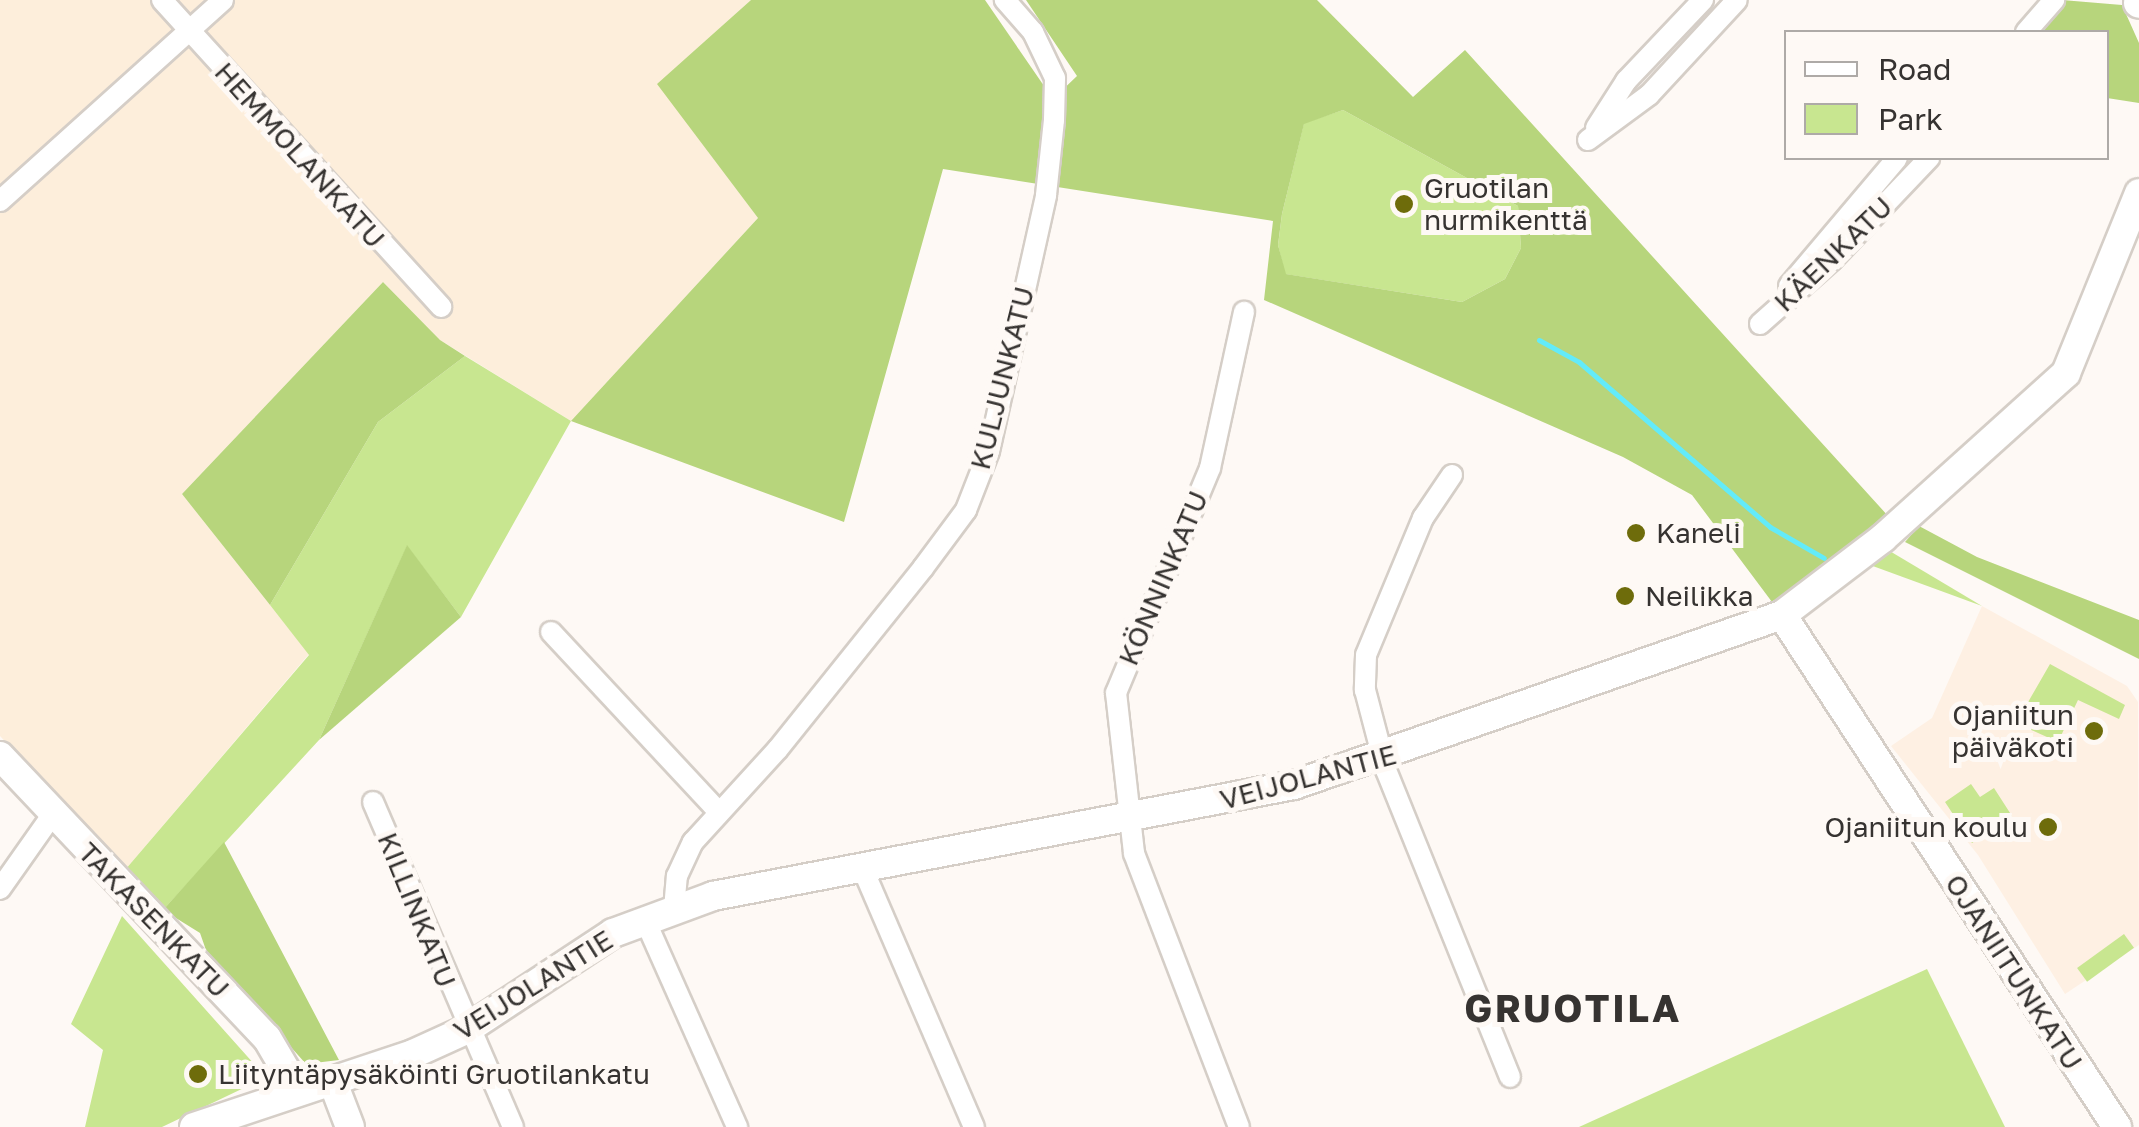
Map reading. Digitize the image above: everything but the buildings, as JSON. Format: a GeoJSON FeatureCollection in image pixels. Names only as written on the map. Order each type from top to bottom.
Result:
{"type":"FeatureCollection","features":[{"type":"Feature","properties":{"kind":"street","name":"HEMMOLANKATU"},"geometry":{"type":"LineString","coordinates":[[162,0],[441,307]]}},
{"type":"Feature","properties":{"kind":"street"},"geometry":{"type":"LineString","coordinates":[[0,201],[223,0]]}},
{"type":"Feature","properties":{"kind":"street","name":"KULJUNKATU"},"geometry":{"type":"LineString","coordinates":[[674,910],[683,857],[778,750],[955,524],[989,451],[1046,195],[1055,78],[1033,32],[1005,0]]}},
{"type":"Feature","properties":{"kind":"street"},"geometry":{"type":"LineString","coordinates":[[1703,0],[1626,81],[1588,140],[1649,94],[1737,0]]}},
{"type":"Feature","properties":{"kind":"street"},"geometry":{"type":"LineString","coordinates":[[2028,30],[2054,0]]}},
{"type":"Feature","properties":{"kind":"street","name":"KÄENKATU"},"geometry":{"type":"LineString","coordinates":[[1894,160],[1760,324],[1832,260],[1928,160]]}},
{"type":"Feature","properties":{"kind":"street","name":"VEIJOLANTIE"},"geometry":{"type":"LineString","coordinates":[[194,1127],[466,1030],[613,933],[674,910],[862,867],[1221,802],[1382,759],[1782,615],[1883,538],[2066,373],[2139,193]]}},
{"type":"Feature","properties":{"kind":"street","name":"KÖNNINKATU"},"geometry":{"type":"LineString","coordinates":[[1239,1127],[1134,852],[1116,693],[1210,468],[1244,312]]}},
{"type":"Feature","properties":{"kind":"street"},"geometry":{"type":"LineString","coordinates":[[1452,475],[1423,518],[1366,655],[1365,690],[1382,759],[1510,1077]]}},
{"type":"Feature","properties":{"kind":"street","name":"OJANIITUNKATU"},"geometry":{"type":"LineString","coordinates":[[1782,615],[2117,1127]]}},
{"type":"Feature","properties":{"kind":"street"},"geometry":{"type":"LineString","coordinates":[[551,632],[719,812]]}},
{"type":"Feature","properties":{"kind":"street","name":"TAKASENKATU"},"geometry":{"type":"LineString","coordinates":[[0,756],[267,1038],[298,1091]]}},
{"type":"Feature","properties":{"kind":"street","name":"KILLINKATU"},"geometry":{"type":"LineString","coordinates":[[372,802],[466,1030],[512,1127]]}},
{"type":"Feature","properties":{"kind":"street"},"geometry":{"type":"LineString","coordinates":[[0,889],[53,814]]}},
{"type":"Feature","properties":{"kind":"street"},"geometry":{"type":"LineString","coordinates":[[862,867],[974,1127]]}},
{"type":"Feature","properties":{"kind":"street"},"geometry":{"type":"LineString","coordinates":[[645,920],[738,1127]]}},
{"type":"Feature","properties":{"kind":"street"},"geometry":{"type":"LineString","coordinates":[[332,1080],[350,1127]]}},
{"type":"Feature","properties":{"kind":"shaded area"},"geometry":{"type":"Polygon","coordinates":[[[0,0],[751,0],[658,84],[758,218],[571,421],[440,340],[383,282],[182,494],[309,654],[125,870],[0,736],[0,0]]]}},
{"type":"Feature","properties":{"kind":"shaded area","name":"Ojaniitun koulu"},"geometry":{"type":"Polygon","coordinates":[[[1982,606],[2127,686],[2138,702],[2139,945],[2065,994],[1978,855],[1891,746],[1932,718],[1982,606]]]}},
{"type":"Feature","properties":{"kind":"green space"},"geometry":{"type":"Polygon","coordinates":[[[751,0],[985,0],[1053,99],[1077,76],[1026,0],[1317,0],[1413,97],[1465,50],[1889,517],[1775,606],[1692,495],[1623,457],[1264,300],[1273,221],[943,169],[844,522],[571,421],[758,218],[657,84],[751,0]],[[1343,110],[1304,124],[1278,245],[1286,274],[1462,302],[1505,279],[1521,248],[1518,206],[1343,110]]]}},
{"type":"Feature","properties":{"kind":"green space"},"geometry":{"type":"Polygon","coordinates":[[[2062,0],[2122,5],[2139,43],[2139,103],[2109,98],[2109,30],[2039,30],[2062,0]]]}},
{"type":"Feature","properties":{"kind":"green space"},"geometry":{"type":"Polygon","coordinates":[[[1343,110],[1518,206],[1521,248],[1505,279],[1462,302],[1285,274],[1278,245],[1304,123],[1343,110]]]}},
{"type":"Feature","properties":{"kind":"green space"},"geometry":{"type":"Polygon","coordinates":[[[383,282],[440,340],[465,356],[378,422],[270,605],[182,494],[383,282]]]}},
{"type":"Feature","properties":{"kind":"green space"},"geometry":{"type":"Polygon","coordinates":[[[465,356],[571,421],[461,617],[407,546],[319,740],[163,910],[125,870],[309,655],[270,605],[378,422],[465,356]]]}},
{"type":"Feature","properties":{"kind":"green space"},"geometry":{"type":"Polygon","coordinates":[[[1919,526],[1977,557],[2139,620],[2139,659],[1905,542],[1919,526]]]}},
{"type":"Feature","properties":{"kind":"green space"},"geometry":{"type":"Polygon","coordinates":[[[407,545],[461,617],[319,740],[407,545]]]}},
{"type":"Feature","properties":{"kind":"green space"},"geometry":{"type":"Polygon","coordinates":[[[1888,550],[1982,606],[1870,565],[1888,550]]]}},
{"type":"Feature","properties":{"kind":"green space"},"geometry":{"type":"Polygon","coordinates":[[[2050,664],[2125,705],[2119,719],[2078,700],[2058,742],[2016,723],[2050,664]]]}},
{"type":"Feature","properties":{"kind":"green space"},"geometry":{"type":"Polygon","coordinates":[[[1971,784],[1980,797],[1994,788],[2012,816],[1972,843],[1945,802],[1971,784]]]}},
{"type":"Feature","properties":{"kind":"green space"},"geometry":{"type":"Polygon","coordinates":[[[224,842],[339,1060],[306,1064],[207,953],[200,933],[163,910],[224,842]]]}},
{"type":"Feature","properties":{"kind":"green space"},"geometry":{"type":"Polygon","coordinates":[[[122,916],[255,1065],[248,1086],[162,1127],[85,1127],[103,1050],[71,1024],[122,916]]]}},
{"type":"Feature","properties":{"kind":"green space"},"geometry":{"type":"Polygon","coordinates":[[[2124,934],[2134,948],[2087,982],[2077,968],[2124,934]]]}},
{"type":"Feature","properties":{"kind":"green space"},"geometry":{"type":"Polygon","coordinates":[[[1927,969],[2005,1127],[1579,1127],[1927,969]]]}},
{"type":"Feature","properties":{"kind":"waterway"},"geometry":{"type":"LineString","coordinates":[[1539,340],[1579,362],[1770,527],[1824,558]]}},
{"type":"Feature","properties":{"kind":"place","name":"Gruotilan nurmikenttä"},"geometry":{"type":"Point","coordinates":[1404,204]}},
{"type":"Feature","properties":{"kind":"place","name":"Kaneli"},"geometry":{"type":"Point","coordinates":[1636,533]}},
{"type":"Feature","properties":{"kind":"place","name":"Neilikka"},"geometry":{"type":"Point","coordinates":[1625,596]}},
{"type":"Feature","properties":{"kind":"place","name":"Ojaniitun päiväkoti"},"geometry":{"type":"Point","coordinates":[2094,731]}},
{"type":"Feature","properties":{"kind":"place","name":"Ojaniitun koulu"},"geometry":{"type":"Point","coordinates":[2048,827]}},
{"type":"Feature","properties":{"kind":"place","name":"Liityntäpysäköinti Gruotilankatu"},"geometry":{"type":"Point","coordinates":[198,1074]}},
{"type":"Feature","properties":{"kind":"district","name":"GRUOTILA"},"geometry":{"type":"Point","coordinates":[1573,1008]}}]}
